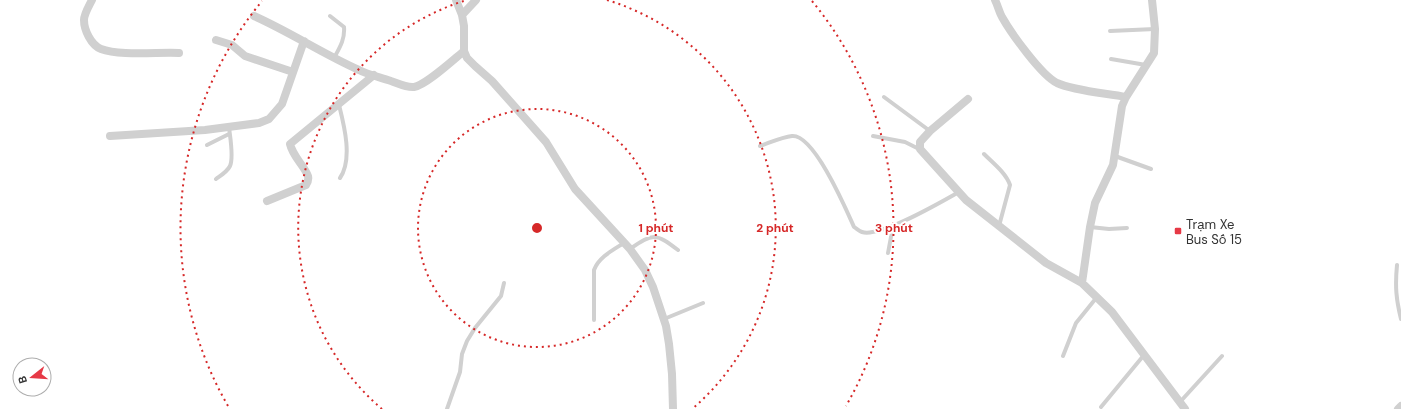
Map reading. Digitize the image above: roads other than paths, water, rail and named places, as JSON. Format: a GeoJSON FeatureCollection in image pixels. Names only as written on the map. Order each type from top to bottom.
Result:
{"type":"FeatureCollection","features":[{"type":"Feature","properties":{"kind":"street"},"geometry":{"type":"LineString","coordinates":[[92,0],[84,20],[86,31],[90,39],[100,48],[117,52],[178,53]]}},
{"type":"Feature","properties":{"kind":"street"},"geometry":{"type":"LineString","coordinates":[[456,0],[462,15],[464,26],[464,52],[475,66],[492,81],[546,142],[575,189],[627,246],[645,270],[653,287],[664,319],[669,344],[673,409]]}},
{"type":"Feature","properties":{"kind":"street"},"geometry":{"type":"LineString","coordinates":[[462,15],[476,0]]}},
{"type":"Feature","properties":{"kind":"street"},"geometry":{"type":"LineString","coordinates":[[995,0],[1002,16],[1027,53],[1046,75],[1056,82],[1074,88],[1126,97]]}},
{"type":"Feature","properties":{"kind":"street"},"geometry":{"type":"LineString","coordinates":[[1082,283],[1095,203],[1113,165],[1122,106],[1126,97],[1154,53],[1155,29],[1152,0]]}},
{"type":"Feature","properties":{"kind":"street"},"geometry":{"type":"LineString","coordinates":[[254,16],[361,71],[414,87],[431,78],[464,52]]}},
{"type":"Feature","properties":{"kind":"street"},"geometry":{"type":"LineString","coordinates":[[216,40],[232,45],[245,56],[293,72]]}},
{"type":"Feature","properties":{"kind":"street"},"geometry":{"type":"LineString","coordinates":[[110,136],[205,130],[229,131],[269,119],[282,104],[304,41]]}},
{"type":"Feature","properties":{"kind":"street"},"geometry":{"type":"LineString","coordinates":[[267,201],[306,185],[308,176],[290,144],[374,75]]}},
{"type":"Feature","properties":{"kind":"street"},"geometry":{"type":"LineString","coordinates":[[968,99],[930,131],[920,142],[920,150],[966,200],[1046,263],[1082,283],[1097,297],[1112,312],[1185,409]]}},
{"type":"Feature","properties":{"kind":"street"},"geometry":{"type":"LineString","coordinates":[[1398,409],[1401,406]]}},
{"type":"Feature","properties":{"kind":"lane"},"geometry":{"type":"LineString","coordinates":[[330,16],[344,27],[342,43],[334,58]]}},
{"type":"Feature","properties":{"kind":"lane"},"geometry":{"type":"LineString","coordinates":[[1110,32],[1155,29]]}},
{"type":"Feature","properties":{"kind":"lane"},"geometry":{"type":"LineString","coordinates":[[1111,59],[1147,65]]}},
{"type":"Feature","properties":{"kind":"lane"},"geometry":{"type":"LineString","coordinates":[[884,98],[930,131]]}},
{"type":"Feature","properties":{"kind":"lane"},"geometry":{"type":"LineString","coordinates":[[339,104],[344,126],[347,160],[340,178]]}},
{"type":"Feature","properties":{"kind":"lane"},"geometry":{"type":"LineString","coordinates":[[207,145],[229,131],[231,152],[230,165],[226,171],[216,179]]}},
{"type":"Feature","properties":{"kind":"lane"},"geometry":{"type":"LineString","coordinates":[[760,146],[793,136],[800,138],[816,155],[828,172],[854,227],[862,232],[869,232],[902,222],[959,192]]}},
{"type":"Feature","properties":{"kind":"lane"},"geometry":{"type":"LineString","coordinates":[[873,136],[905,142],[920,150]]}},
{"type":"Feature","properties":{"kind":"lane"},"geometry":{"type":"LineString","coordinates":[[984,154],[1005,176],[1010,185],[999,226]]}},
{"type":"Feature","properties":{"kind":"lane"},"geometry":{"type":"LineString","coordinates":[[1115,156],[1151,169]]}},
{"type":"Feature","properties":{"kind":"lane"},"geometry":{"type":"LineString","coordinates":[[888,253],[892,226]]}},
{"type":"Feature","properties":{"kind":"lane"},"geometry":{"type":"LineString","coordinates":[[1090,227],[1109,229],[1127,228]]}},
{"type":"Feature","properties":{"kind":"lane"},"geometry":{"type":"LineString","coordinates":[[594,320],[594,270],[596,264],[606,254],[655,236],[664,239],[678,250]]}},
{"type":"Feature","properties":{"kind":"lane"},"geometry":{"type":"LineString","coordinates":[[1396,265],[1396,301],[1401,319]]}},
{"type":"Feature","properties":{"kind":"lane"},"geometry":{"type":"LineString","coordinates":[[447,409],[460,372],[462,354],[467,341],[475,328],[501,296],[504,283]]}},
{"type":"Feature","properties":{"kind":"lane"},"geometry":{"type":"LineString","coordinates":[[1063,356],[1076,323],[1097,297]]}},
{"type":"Feature","properties":{"kind":"lane"},"geometry":{"type":"LineString","coordinates":[[664,319],[703,303]]}},
{"type":"Feature","properties":{"kind":"lane"},"geometry":{"type":"LineString","coordinates":[[1101,407],[1144,355]]}},
{"type":"Feature","properties":{"kind":"lane"},"geometry":{"type":"LineString","coordinates":[[1180,402],[1222,356]]}},
{"type":"Feature","properties":{"kind":"place","name":"Trạm Xe Bus Số 15"},"geometry":{"type":"Point","coordinates":[1178,231]}}]}
